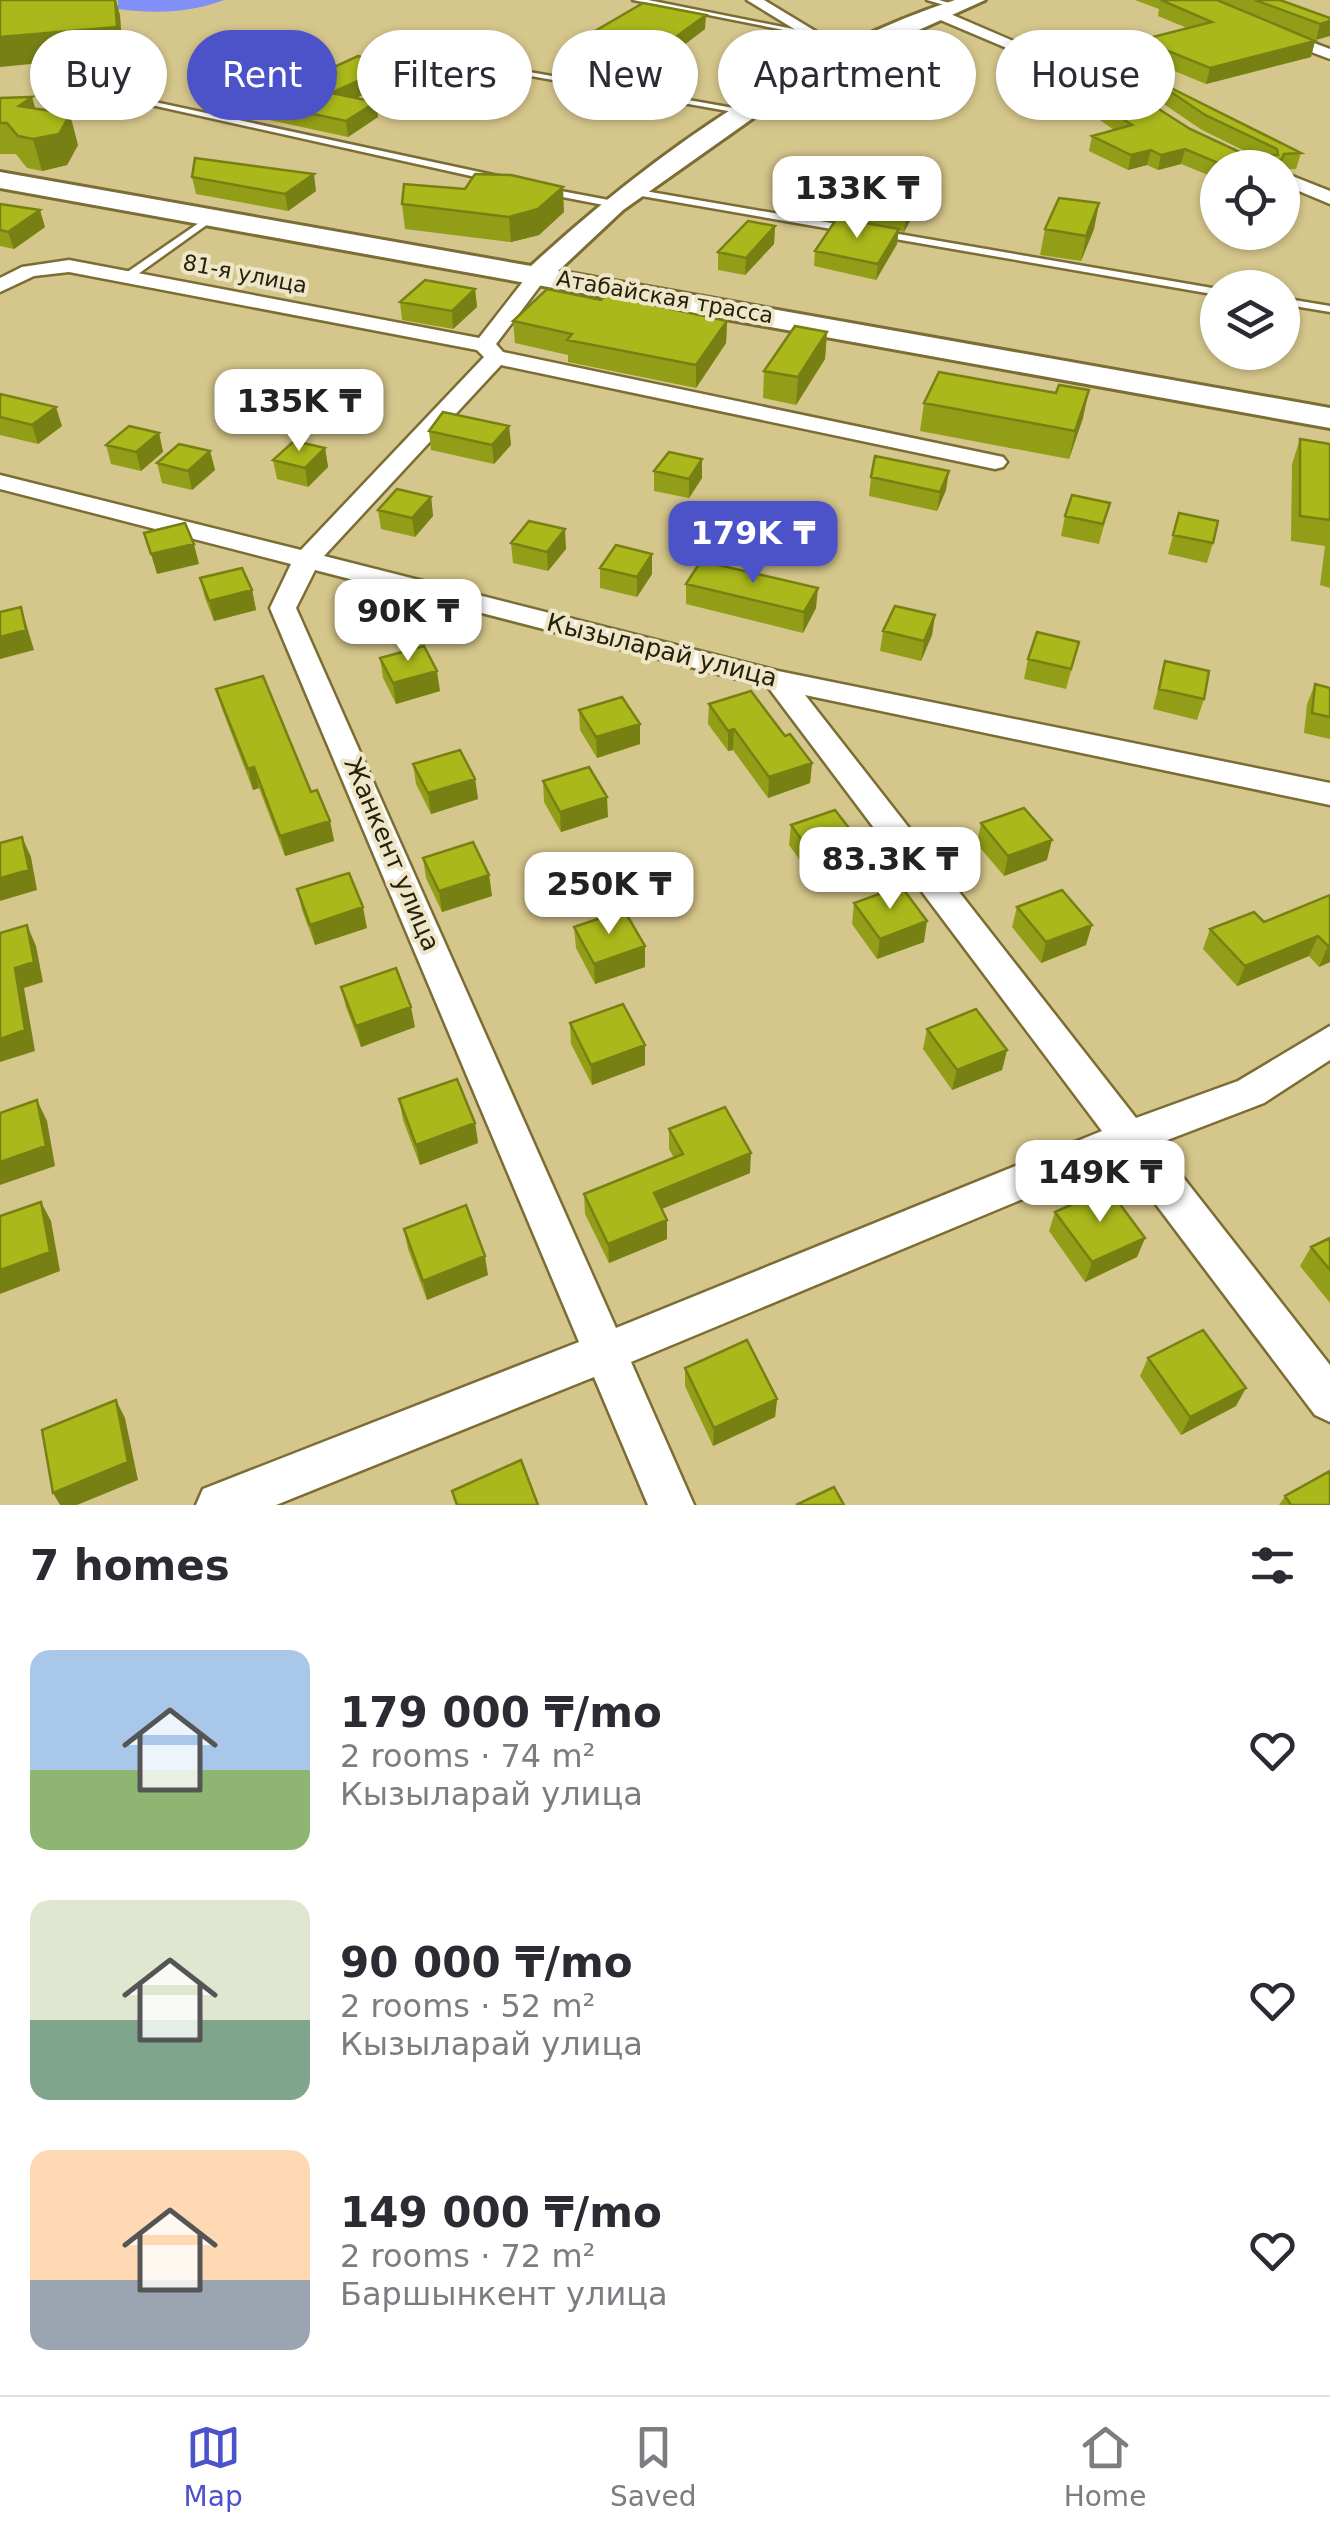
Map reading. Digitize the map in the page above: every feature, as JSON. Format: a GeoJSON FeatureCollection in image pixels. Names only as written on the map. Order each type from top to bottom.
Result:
{"type":"FeatureCollection","features":[{"type":"Feature","properties":{"kind":"main road"},"geometry":{"type":"LineString","coordinates":[[890,30],[934,7],[966,4]]}},
{"type":"Feature","properties":{"kind":"main road"},"geometry":{"type":"LineString","coordinates":[[538,274],[624,198],[734,120]]}},
{"type":"Feature","properties":{"kind":"main road","name":"Атабайская трасса"},"geometry":{"type":"LineString","coordinates":[[0,180],[1330,418]]}},
{"type":"Feature","properties":{"kind":"street"},"geometry":{"type":"LineString","coordinates":[[754,0],[806,30]]}},
{"type":"Feature","properties":{"kind":"street"},"geometry":{"type":"LineString","coordinates":[[934,7],[996,34]]}},
{"type":"Feature","properties":{"kind":"street"},"geometry":{"type":"LineString","coordinates":[[1258,27],[1330,54]]}},
{"type":"Feature","properties":{"kind":"street"},"geometry":{"type":"LineString","coordinates":[[1300,185],[1330,198]]}},
{"type":"Feature","properties":{"kind":"street","name":"81-я улица"},"geometry":{"type":"LineString","coordinates":[[0,286],[29,271],[69,266],[127,276],[995,462]]}},
{"type":"Feature","properties":{"kind":"street","name":"Жанкент улица"},"geometry":{"type":"LineString","coordinates":[[538,274],[490,351],[307,558],[282,608],[671,1505]]}},
{"type":"Feature","properties":{"kind":"street","name":"Кызыларай улица"},"geometry":{"type":"LineString","coordinates":[[0,482],[778,680],[1330,794]]}},
{"type":"Feature","properties":{"kind":"street"},"geometry":{"type":"LineString","coordinates":[[778,680],[1330,1400]]}},
{"type":"Feature","properties":{"kind":"street"},"geometry":{"type":"LineString","coordinates":[[220,1505],[1250,1092],[1330,1041]]}},
{"type":"Feature","properties":{"kind":"lane"},"geometry":{"type":"LineString","coordinates":[[637,0],[798,30]]}},
{"type":"Feature","properties":{"kind":"lane"},"geometry":{"type":"LineString","coordinates":[[532,74],[718,107]]}},
{"type":"Feature","properties":{"kind":"lane"},"geometry":{"type":"LineString","coordinates":[[167,106],[512,182]]}},
{"type":"Feature","properties":{"kind":"lane"},"geometry":{"type":"LineString","coordinates":[[537,190],[624,198],[1200,289]]}},
{"type":"Feature","properties":{"kind":"lane"},"geometry":{"type":"LineString","coordinates":[[127,276],[212,217]]}},
{"type":"Feature","properties":{"kind":"lane"},"geometry":{"type":"LineString","coordinates":[[1300,305],[1330,309]]}},
{"type":"Feature","properties":{"kind":"shaded area"},"geometry":{"type":"Polygon","coordinates":[[[118,0],[224,0],[198,8],[159,12],[118,9],[118,0]]]}},
{"type":"Feature","properties":{"kind":"building"},"geometry":{"type":"Polygon","coordinates":[[[0,0],[115,0],[117,27],[30,30],[30,34],[0,37],[0,0]]]}},
{"type":"Feature","properties":{"kind":"building"},"geometry":{"type":"Polygon","coordinates":[[[1161,0],[1217,0],[1315,41],[1210,68],[1175,54],[1175,31],[1212,22],[1161,0]]]}},
{"type":"Feature","properties":{"kind":"building"},"geometry":{"type":"Polygon","coordinates":[[[1255,0],[1280,0],[1330,21],[1320,24],[1255,0]]]}},
{"type":"Feature","properties":{"kind":"building"},"geometry":{"type":"Polygon","coordinates":[[[643,3],[706,15],[685,30],[597,30],[643,3]]]}},
{"type":"Feature","properties":{"kind":"building"},"geometry":{"type":"Polygon","coordinates":[[[357,56],[357,81],[337,90],[337,66],[357,56]]]}},
{"type":"Feature","properties":{"kind":"building"},"geometry":{"type":"Polygon","coordinates":[[[1175,90],[1295,150],[1277,150],[1205,115],[1175,95],[1175,90]]]}},
{"type":"Feature","properties":{"kind":"building"},"geometry":{"type":"Polygon","coordinates":[[[337,94],[357,98],[357,114],[346,121],[337,119],[337,94]]]}},
{"type":"Feature","properties":{"kind":"building"},"geometry":{"type":"Polygon","coordinates":[[[30,97],[19,106],[30,108],[30,120],[67,120],[59,134],[33,139],[18,136],[7,123],[0,123],[0,98],[30,97]]]}},
{"type":"Feature","properties":{"kind":"building"},"geometry":{"type":"Polygon","coordinates":[[[1175,119],[1235,150],[1200,150],[1200,155],[1185,149],[1161,155],[1151,150],[1131,155],[1092,136],[1132,125],[1125,120],[1175,119]]]}},
{"type":"Feature","properties":{"kind":"building"},"geometry":{"type":"Polygon","coordinates":[[[195,158],[314,174],[285,194],[192,177],[195,158]]]}},
{"type":"Feature","properties":{"kind":"building"},"geometry":{"type":"Polygon","coordinates":[[[475,174],[511,175],[563,187],[538,209],[509,217],[402,204],[404,184],[465,189],[475,174]]]}},
{"type":"Feature","properties":{"kind":"building"},"geometry":{"type":"Polygon","coordinates":[[[857,186],[917,195],[906,214],[845,204],[857,186]]]}},
{"type":"Feature","properties":{"kind":"building"},"geometry":{"type":"Polygon","coordinates":[[[1059,198],[1099,203],[1086,236],[1045,229],[1059,198]]]}},
{"type":"Feature","properties":{"kind":"building"},"geometry":{"type":"Polygon","coordinates":[[[0,204],[40,210],[8,232],[0,230],[0,204]]]}},
{"type":"Feature","properties":{"kind":"building"},"geometry":{"type":"Polygon","coordinates":[[[837,218],[899,229],[878,264],[815,251],[837,218]]]}},
{"type":"Feature","properties":{"kind":"building"},"geometry":{"type":"Polygon","coordinates":[[[748,221],[775,226],[746,258],[718,252],[748,221]]]}},
{"type":"Feature","properties":{"kind":"building"},"geometry":{"type":"Polygon","coordinates":[[[425,280],[475,289],[452,311],[400,302],[425,280]]]}},
{"type":"Feature","properties":{"kind":"building"},"geometry":{"type":"Polygon","coordinates":[[[547,289],[601,300],[606,295],[727,321],[696,365],[567,340],[572,334],[513,321],[547,289]]]}},
{"type":"Feature","properties":{"kind":"building"},"geometry":{"type":"Polygon","coordinates":[[[795,326],[827,332],[798,377],[764,371],[795,326]]]}},
{"type":"Feature","properties":{"kind":"building"},"geometry":{"type":"Polygon","coordinates":[[[939,372],[1056,393],[1059,385],[1089,390],[1075,431],[924,403],[939,372]]]}},
{"type":"Feature","properties":{"kind":"building"},"geometry":{"type":"Polygon","coordinates":[[[0,394],[56,407],[32,425],[0,417],[0,394]]]}},
{"type":"Feature","properties":{"kind":"building"},"geometry":{"type":"Polygon","coordinates":[[[443,412],[509,426],[492,445],[429,431],[443,412]]]}},
{"type":"Feature","properties":{"kind":"building"},"geometry":{"type":"Polygon","coordinates":[[[129,426],[159,433],[136,452],[106,445],[129,426]]]}},
{"type":"Feature","properties":{"kind":"building"},"geometry":{"type":"Polygon","coordinates":[[[1300,439],[1330,444],[1330,520],[1300,516],[1300,439]]]}},
{"type":"Feature","properties":{"kind":"building"},"geometry":{"type":"Polygon","coordinates":[[[294,441],[325,448],[305,468],[273,460],[294,441]]]}},
{"type":"Feature","properties":{"kind":"building"},"geometry":{"type":"Polygon","coordinates":[[[179,444],[210,451],[188,471],[157,463],[179,444]]]}},
{"type":"Feature","properties":{"kind":"building"},"geometry":{"type":"Polygon","coordinates":[[[669,452],[702,459],[689,479],[654,471],[669,452]]]}},
{"type":"Feature","properties":{"kind":"building"},"geometry":{"type":"Polygon","coordinates":[[[875,456],[949,471],[940,492],[871,477],[875,456]]]}},
{"type":"Feature","properties":{"kind":"building"},"geometry":{"type":"Polygon","coordinates":[[[397,489],[431,497],[412,518],[378,510],[397,489]]]}},
{"type":"Feature","properties":{"kind":"building"},"geometry":{"type":"Polygon","coordinates":[[[1072,495],[1110,503],[1103,524],[1065,516],[1072,495]]]}},
{"type":"Feature","properties":{"kind":"building"},"geometry":{"type":"Polygon","coordinates":[[[1179,513],[1218,521],[1213,543],[1173,535],[1179,513]]]}},
{"type":"Feature","properties":{"kind":"building"},"geometry":{"type":"Polygon","coordinates":[[[529,521],[565,529],[547,552],[511,543],[529,521]]]}},
{"type":"Feature","properties":{"kind":"building"},"geometry":{"type":"Polygon","coordinates":[[[185,523],[194,544],[151,554],[144,533],[185,523]]]}},
{"type":"Feature","properties":{"kind":"building"},"geometry":{"type":"Polygon","coordinates":[[[616,545],[652,554],[637,577],[600,568],[616,545]]]}},
{"type":"Feature","properties":{"kind":"building"},"geometry":{"type":"Polygon","coordinates":[[[701,561],[818,588],[804,612],[686,584],[701,561]]]}},
{"type":"Feature","properties":{"kind":"building"},"geometry":{"type":"Polygon","coordinates":[[[242,568],[252,590],[209,601],[200,578],[242,568]]]}},
{"type":"Feature","properties":{"kind":"building"},"geometry":{"type":"Polygon","coordinates":[[[895,606],[935,615],[924,641],[883,631],[895,606]]]}},
{"type":"Feature","properties":{"kind":"building"},"geometry":{"type":"Polygon","coordinates":[[[21,607],[26,630],[0,637],[0,612],[21,607]]]}},
{"type":"Feature","properties":{"kind":"building"},"geometry":{"type":"Polygon","coordinates":[[[1037,632],[1079,642],[1071,669],[1028,659],[1037,632]]]}},
{"type":"Feature","properties":{"kind":"building"},"geometry":{"type":"Polygon","coordinates":[[[424,646],[437,671],[393,683],[380,658],[424,646]]]}},
{"type":"Feature","properties":{"kind":"building"},"geometry":{"type":"Polygon","coordinates":[[[1165,661],[1209,671],[1204,699],[1159,689],[1165,661]]]}},
{"type":"Feature","properties":{"kind":"building"},"geometry":{"type":"Polygon","coordinates":[[[263,676],[311,792],[317,790],[330,821],[280,836],[254,767],[248,769],[216,689],[263,676]]]}},
{"type":"Feature","properties":{"kind":"building"},"geometry":{"type":"Polygon","coordinates":[[[1315,684],[1330,688],[1330,717],[1312,713],[1315,684]]]}},
{"type":"Feature","properties":{"kind":"building"},"geometry":{"type":"Polygon","coordinates":[[[751,691],[785,736],[790,734],[812,763],[769,777],[734,729],[728,731],[709,704],[751,691]]]}},
{"type":"Feature","properties":{"kind":"building"},"geometry":{"type":"Polygon","coordinates":[[[622,697],[640,724],[596,737],[579,710],[622,697]]]}},
{"type":"Feature","properties":{"kind":"building"},"geometry":{"type":"Polygon","coordinates":[[[460,750],[475,779],[428,793],[413,764],[460,750]]]}},
{"type":"Feature","properties":{"kind":"building"},"geometry":{"type":"Polygon","coordinates":[[[589,767],[607,797],[560,812],[543,781],[589,767]]]}},
{"type":"Feature","properties":{"kind":"building"},"geometry":{"type":"Polygon","coordinates":[[[1024,808],[1052,840],[1008,856],[981,823],[1024,808]]]}},
{"type":"Feature","properties":{"kind":"building"},"geometry":{"type":"Polygon","coordinates":[[[835,810],[859,841],[814,857],[791,825],[835,810]]]}},
{"type":"Feature","properties":{"kind":"building"},"geometry":{"type":"Polygon","coordinates":[[[22,837],[29,870],[0,878],[0,843],[22,837]]]}},
{"type":"Feature","properties":{"kind":"building"},"geometry":{"type":"Polygon","coordinates":[[[473,842],[489,875],[439,891],[423,858],[473,842]]]}},
{"type":"Feature","properties":{"kind":"building"},"geometry":{"type":"Polygon","coordinates":[[[349,873],[363,907],[310,925],[297,889],[349,873]]]}},
{"type":"Feature","properties":{"kind":"building"},"geometry":{"type":"Polygon","coordinates":[[[901,886],[927,921],[880,939],[854,903],[901,886]]]}},
{"type":"Feature","properties":{"kind":"building"},"geometry":{"type":"Polygon","coordinates":[[[1062,890],[1092,925],[1046,942],[1017,907],[1062,890]]]}},
{"type":"Feature","properties":{"kind":"building"},"geometry":{"type":"Polygon","coordinates":[[[1330,895],[1330,946],[1318,936],[1245,966],[1210,929],[1254,912],[1264,922],[1330,895]]]}},
{"type":"Feature","properties":{"kind":"building"},"geometry":{"type":"Polygon","coordinates":[[[624,910],[645,946],[594,964],[574,927],[624,910]]]}},
{"type":"Feature","properties":{"kind":"building"},"geometry":{"type":"Polygon","coordinates":[[[27,925],[34,962],[15,968],[25,1030],[0,1039],[0,933],[27,925]]]}},
{"type":"Feature","properties":{"kind":"building"},"geometry":{"type":"Polygon","coordinates":[[[396,968],[411,1007],[356,1026],[341,987],[396,968]]]}},
{"type":"Feature","properties":{"kind":"building"},"geometry":{"type":"Polygon","coordinates":[[[623,1004],[645,1045],[591,1065],[570,1023],[623,1004]]]}},
{"type":"Feature","properties":{"kind":"building"},"geometry":{"type":"Polygon","coordinates":[[[976,1009],[1007,1050],[957,1070],[927,1029],[976,1009]]]}},
{"type":"Feature","properties":{"kind":"building"},"geometry":{"type":"Polygon","coordinates":[[[457,1079],[475,1123],[416,1145],[399,1099],[457,1079]]]}},
{"type":"Feature","properties":{"kind":"building"},"geometry":{"type":"Polygon","coordinates":[[[37,1100],[46,1146],[0,1162],[0,1113],[37,1100]]]}},
{"type":"Feature","properties":{"kind":"building"},"geometry":{"type":"Polygon","coordinates":[[[725,1107],[751,1153],[654,1193],[667,1220],[608,1244],[584,1194],[683,1154],[669,1129],[725,1107]]]}},
{"type":"Feature","properties":{"kind":"building"},"geometry":{"type":"Polygon","coordinates":[[[1108,1188],[1145,1238],[1092,1262],[1055,1212],[1108,1188]]]}},
{"type":"Feature","properties":{"kind":"building"},"geometry":{"type":"Polygon","coordinates":[[[41,1202],[50,1252],[0,1270],[0,1216],[41,1202]]]}},
{"type":"Feature","properties":{"kind":"building"},"geometry":{"type":"Polygon","coordinates":[[[466,1205],[485,1256],[423,1281],[404,1229],[466,1205]]]}},
{"type":"Feature","properties":{"kind":"building"},"geometry":{"type":"Polygon","coordinates":[[[1330,1238],[1330,1270],[1311,1247],[1330,1238]]]}},
{"type":"Feature","properties":{"kind":"building"},"geometry":{"type":"Polygon","coordinates":[[[1203,1330],[1246,1388],[1190,1417],[1148,1358],[1203,1330]]]}},
{"type":"Feature","properties":{"kind":"building"},"geometry":{"type":"Polygon","coordinates":[[[747,1340],[777,1399],[714,1428],[685,1368],[747,1340]]]}},
{"type":"Feature","properties":{"kind":"building"},"geometry":{"type":"Polygon","coordinates":[[[116,1400],[128,1462],[53,1493],[42,1430],[116,1400]]]}},
{"type":"Feature","properties":{"kind":"building"},"geometry":{"type":"Polygon","coordinates":[[[521,1460],[538,1505],[457,1505],[452,1491],[521,1460]]]}},
{"type":"Feature","properties":{"kind":"building"},"geometry":{"type":"Polygon","coordinates":[[[1330,1471],[1330,1505],[1291,1505],[1285,1496],[1330,1471]]]}},
{"type":"Feature","properties":{"kind":"building"},"geometry":{"type":"Polygon","coordinates":[[[834,1487],[844,1505],[796,1505],[834,1487]]]}}]}
